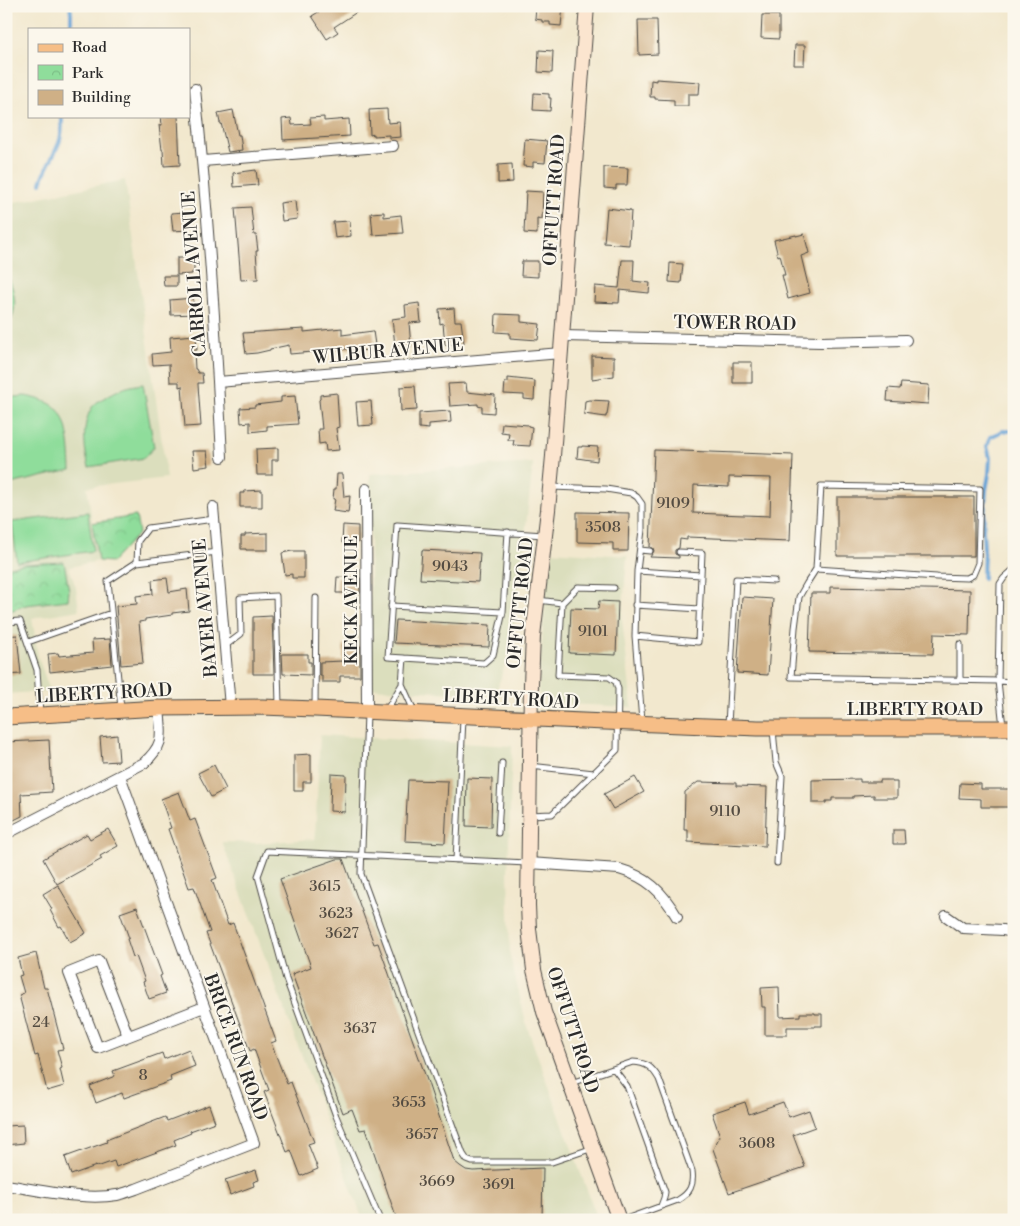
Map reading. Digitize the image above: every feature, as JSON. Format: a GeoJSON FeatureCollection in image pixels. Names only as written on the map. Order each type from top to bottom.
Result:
{"type":"FeatureCollection","features":[{"type":"Feature","properties":{"kind":"main road","name":"LIBERTY ROAD"},"geometry":{"type":"LineString","coordinates":[[6,717],[159,708],[230,707],[367,711],[728,727],[1008,728]]}},
{"type":"Feature","properties":{"kind":"street","name":"OFFUTT ROAD"},"geometry":{"type":"LineString","coordinates":[[587,6],[563,336],[550,487],[533,636],[529,815],[529,929],[534,970],[544,1012],[619,1220]]}},
{"type":"Feature","properties":{"kind":"street","name":"CARROLL AVENUE"},"geometry":{"type":"LineString","coordinates":[[195,89],[203,161],[222,457]]}},
{"type":"Feature","properties":{"kind":"street"},"geometry":{"type":"LineString","coordinates":[[203,161],[392,146]]}},
{"type":"Feature","properties":{"kind":"street","name":"TOWER ROAD"},"geometry":{"type":"LineString","coordinates":[[563,336],[821,342],[906,340]]}},
{"type":"Feature","properties":{"kind":"street","name":"WILBUR AVENUE"},"geometry":{"type":"LineString","coordinates":[[218,382],[561,353]]}},
{"type":"Feature","properties":{"kind":"street","name":"KECK AVENUE"},"geometry":{"type":"LineString","coordinates":[[366,489],[367,711]]}},
{"type":"Feature","properties":{"kind":"street","name":"BAYER AVENUE"},"geometry":{"type":"LineString","coordinates":[[213,507],[230,707]]}},
{"type":"Feature","properties":{"kind":"street"},"geometry":{"type":"LineString","coordinates":[[6,834],[120,776],[153,755],[159,746],[161,736],[159,708]]}},
{"type":"Feature","properties":{"kind":"street","name":"BRICE RUN ROAD"},"geometry":{"type":"LineString","coordinates":[[6,1185],[94,1197],[117,1195],[254,1143],[120,776]]}},
{"type":"Feature","properties":{"kind":"street"},"geometry":{"type":"LineString","coordinates":[[529,863],[619,869],[632,873],[656,888],[677,917]]}},
{"type":"Feature","properties":{"kind":"street"},"geometry":{"type":"LineString","coordinates":[[946,916],[963,928],[1014,932]]}},
{"type":"Feature","properties":{"kind":"street"},"geometry":{"type":"LineString","coordinates":[[128,1036],[99,961],[69,973],[98,1048],[204,1007]]}},
{"type":"Feature","properties":{"kind":"lane"},"geometry":{"type":"LineString","coordinates":[[816,570],[967,578],[973,575],[978,563],[980,489],[821,486],[816,570],[799,597],[791,677],[1014,682]]}},
{"type":"Feature","properties":{"kind":"lane"},"geometry":{"type":"LineString","coordinates":[[550,487],[606,489],[631,493],[642,504],[642,530],[635,605],[635,636],[642,724]]}},
{"type":"Feature","properties":{"kind":"lane"},"geometry":{"type":"LineString","coordinates":[[137,562],[138,540],[148,528],[214,519]]}},
{"type":"Feature","properties":{"kind":"lane"},"geometry":{"type":"LineString","coordinates":[[508,532],[503,612],[493,655],[490,659],[484,663],[388,657],[397,525],[508,532],[545,535]]}},
{"type":"Feature","properties":{"kind":"lane"},"geometry":{"type":"LineString","coordinates":[[640,550],[650,551]]}},
{"type":"Feature","properties":{"kind":"lane"},"geometry":{"type":"LineString","coordinates":[[121,710],[108,581],[137,562],[217,552]]}},
{"type":"Feature","properties":{"kind":"lane"},"geometry":{"type":"LineString","coordinates":[[635,636],[698,642],[702,553],[679,552]]}},
{"type":"Feature","properties":{"kind":"lane"},"geometry":{"type":"LineString","coordinates":[[1008,728],[998,681],[1000,584],[1014,569]]}},
{"type":"Feature","properties":{"kind":"lane"},"geometry":{"type":"LineString","coordinates":[[637,571],[701,575]]}},
{"type":"Feature","properties":{"kind":"lane"},"geometry":{"type":"LineString","coordinates":[[728,727],[736,579],[774,581]]}},
{"type":"Feature","properties":{"kind":"lane"},"geometry":{"type":"LineString","coordinates":[[529,815],[552,814],[618,750],[618,688],[616,682],[609,677],[558,676],[562,603],[578,587],[614,588]]}},
{"type":"Feature","properties":{"kind":"lane"},"geometry":{"type":"LineString","coordinates":[[224,646],[240,634],[240,598],[276,596],[279,708]]}},
{"type":"Feature","properties":{"kind":"lane"},"geometry":{"type":"LineString","coordinates":[[315,709],[316,598]]}},
{"type":"Feature","properties":{"kind":"lane"},"geometry":{"type":"LineString","coordinates":[[537,600],[562,603]]}},
{"type":"Feature","properties":{"kind":"lane"},"geometry":{"type":"LineString","coordinates":[[635,605],[700,609]]}},
{"type":"Feature","properties":{"kind":"lane"},"geometry":{"type":"LineString","coordinates":[[391,606],[503,612]]}},
{"type":"Feature","properties":{"kind":"lane"},"geometry":{"type":"LineString","coordinates":[[28,642],[111,613]]}},
{"type":"Feature","properties":{"kind":"lane"},"geometry":{"type":"LineString","coordinates":[[6,622],[20,620],[37,670],[40,715]]}},
{"type":"Feature","properties":{"kind":"lane"},"geometry":{"type":"LineString","coordinates":[[960,644],[960,680]]}},
{"type":"Feature","properties":{"kind":"lane"},"geometry":{"type":"LineString","coordinates":[[385,712],[402,684],[404,658]]}},
{"type":"Feature","properties":{"kind":"lane"},"geometry":{"type":"LineString","coordinates":[[402,684],[415,713]]}},
{"type":"Feature","properties":{"kind":"lane"},"geometry":{"type":"LineString","coordinates":[[367,711],[361,874],[463,1154],[467,1160],[472,1162],[552,1162],[593,1148]]}},
{"type":"Feature","properties":{"kind":"lane"},"geometry":{"type":"LineString","coordinates":[[456,860],[464,716]]}},
{"type":"Feature","properties":{"kind":"lane"},"geometry":{"type":"LineString","coordinates":[[773,728],[776,762],[782,776],[777,863]]}},
{"type":"Feature","properties":{"kind":"lane"},"geometry":{"type":"LineString","coordinates":[[498,833],[502,763]]}},
{"type":"Feature","properties":{"kind":"lane"},"geometry":{"type":"LineString","coordinates":[[530,766],[594,773]]}},
{"type":"Feature","properties":{"kind":"lane"},"geometry":{"type":"LineString","coordinates":[[380,1220],[336,1116],[286,979],[258,876],[267,851],[529,863]]}},
{"type":"Feature","properties":{"kind":"lane"},"geometry":{"type":"LineString","coordinates":[[570,1084],[633,1062],[641,1062],[647,1065],[659,1079],[692,1171],[692,1185],[685,1196],[678,1200],[623,1220]]}},
{"type":"Feature","properties":{"kind":"lane"},"geometry":{"type":"LineString","coordinates":[[614,1069],[627,1086],[665,1192],[661,1206]]}},
{"type":"Feature","properties":{"kind":"shaded area"},"geometry":{"type":"Polygon","coordinates":[[[125,180],[167,478],[87,487],[98,561],[69,567],[76,588],[79,610],[32,618],[38,657],[50,691],[6,694],[6,204],[125,180]]]}},
{"type":"Feature","properties":{"kind":"shaded area"},"geometry":{"type":"Polygon","coordinates":[[[533,463],[516,615],[509,652],[497,689],[490,695],[370,688],[370,474],[533,463]]]}},
{"type":"Feature","properties":{"kind":"shaded area"},"geometry":{"type":"Polygon","coordinates":[[[549,551],[627,556],[622,619],[632,707],[550,703],[538,692],[549,551]]]}},
{"type":"Feature","properties":{"kind":"shaded area"},"geometry":{"type":"Polygon","coordinates":[[[320,735],[512,746],[508,872],[510,956],[527,1027],[598,1220],[363,1220],[222,842],[257,843],[315,839],[320,735]]]}},
{"type":"Feature","properties":{"kind":"green space"},"geometry":{"type":"Polygon","coordinates":[[[6,271],[15,301],[13,315],[6,331],[6,271]]]}},
{"type":"Feature","properties":{"kind":"green space"},"geometry":{"type":"Polygon","coordinates":[[[143,384],[154,447],[144,458],[89,467],[85,444],[85,428],[93,406],[117,391],[143,384]]]}},
{"type":"Feature","properties":{"kind":"green space"},"geometry":{"type":"Polygon","coordinates":[[[25,396],[47,402],[59,411],[68,436],[71,470],[6,485],[6,398],[25,396]]]}},
{"type":"Feature","properties":{"kind":"green space"},"geometry":{"type":"Polygon","coordinates":[[[88,512],[93,551],[17,562],[12,522],[88,512]]]}},
{"type":"Feature","properties":{"kind":"green space"},"geometry":{"type":"Polygon","coordinates":[[[136,516],[139,533],[112,562],[98,561],[92,523],[136,516]]]}},
{"type":"Feature","properties":{"kind":"green space"},"geometry":{"type":"Polygon","coordinates":[[[64,562],[69,591],[68,600],[26,605],[10,611],[6,599],[6,568],[22,564],[64,562]]]}},
{"type":"Feature","properties":{"kind":"building"},"geometry":{"type":"Polygon","coordinates":[[[328,6],[366,6],[334,27],[338,32],[327,39],[312,16],[328,6]]]}},
{"type":"Feature","properties":{"kind":"building"},"geometry":{"type":"Polygon","coordinates":[[[536,6],[563,6],[561,26],[550,25],[550,22],[542,22],[542,20],[535,19],[536,6]]]}},
{"type":"Feature","properties":{"kind":"building"},"geometry":{"type":"Polygon","coordinates":[[[762,15],[779,15],[779,39],[761,38],[762,15]]]}},
{"type":"Feature","properties":{"kind":"building"},"geometry":{"type":"Polygon","coordinates":[[[638,20],[657,20],[658,54],[639,55],[638,20]]]}},
{"type":"Feature","properties":{"kind":"building"},"geometry":{"type":"Polygon","coordinates":[[[795,45],[805,45],[804,65],[794,65],[795,45]]]}},
{"type":"Feature","properties":{"kind":"building"},"geometry":{"type":"Polygon","coordinates":[[[539,50],[553,51],[552,73],[538,72],[539,50]]]}},
{"type":"Feature","properties":{"kind":"building"},"geometry":{"type":"Polygon","coordinates":[[[656,79],[700,82],[699,94],[688,94],[688,106],[674,106],[674,100],[650,97],[651,80],[656,81],[656,79]]]}},
{"type":"Feature","properties":{"kind":"building"},"geometry":{"type":"Polygon","coordinates":[[[534,93],[549,94],[549,98],[551,98],[550,111],[533,110],[534,93]]]}},
{"type":"Feature","properties":{"kind":"building"},"geometry":{"type":"Polygon","coordinates":[[[387,109],[388,123],[400,122],[401,137],[389,138],[389,135],[370,135],[369,110],[387,109]]]}},
{"type":"Feature","properties":{"kind":"building"},"geometry":{"type":"Polygon","coordinates":[[[233,110],[242,150],[228,152],[218,113],[233,110]]]}},
{"type":"Feature","properties":{"kind":"building"},"geometry":{"type":"Polygon","coordinates":[[[324,117],[324,121],[349,119],[350,136],[283,140],[282,119],[291,118],[292,125],[311,124],[310,118],[324,117]]]}},
{"type":"Feature","properties":{"kind":"building"},"geometry":{"type":"Polygon","coordinates":[[[161,118],[178,118],[180,165],[164,166],[159,125],[162,125],[161,118]]]}},
{"type":"Feature","properties":{"kind":"building"},"geometry":{"type":"Polygon","coordinates":[[[525,139],[547,141],[545,163],[533,162],[533,167],[523,166],[525,139]]]}},
{"type":"Feature","properties":{"kind":"building"},"geometry":{"type":"Polygon","coordinates":[[[512,164],[513,182],[498,183],[498,165],[512,164]]]}},
{"type":"Feature","properties":{"kind":"building"},"geometry":{"type":"Polygon","coordinates":[[[604,167],[628,168],[627,185],[616,185],[616,189],[604,188],[604,167]]]}},
{"type":"Feature","properties":{"kind":"building"},"geometry":{"type":"Polygon","coordinates":[[[256,170],[258,185],[234,187],[233,173],[256,170]]]}},
{"type":"Feature","properties":{"kind":"building"},"geometry":{"type":"Polygon","coordinates":[[[526,191],[543,192],[542,219],[537,218],[537,234],[524,233],[526,191]]]}},
{"type":"Feature","properties":{"kind":"building"},"geometry":{"type":"Polygon","coordinates":[[[295,201],[297,219],[282,221],[280,203],[295,201]]]}},
{"type":"Feature","properties":{"kind":"building"},"geometry":{"type":"Polygon","coordinates":[[[251,207],[258,251],[256,251],[258,279],[241,280],[235,208],[251,207]]]}},
{"type":"Feature","properties":{"kind":"building"},"geometry":{"type":"Polygon","coordinates":[[[607,208],[631,211],[629,245],[604,243],[607,208]]]}},
{"type":"Feature","properties":{"kind":"building"},"geometry":{"type":"Polygon","coordinates":[[[185,212],[187,230],[173,231],[171,213],[185,212]]]}},
{"type":"Feature","properties":{"kind":"building"},"geometry":{"type":"Polygon","coordinates":[[[384,212],[384,217],[401,215],[403,233],[373,235],[371,213],[384,212]]]}},
{"type":"Feature","properties":{"kind":"building"},"geometry":{"type":"Polygon","coordinates":[[[350,221],[351,236],[335,238],[333,222],[350,221]]]}},
{"type":"Feature","properties":{"kind":"building"},"geometry":{"type":"Polygon","coordinates":[[[804,234],[809,253],[801,256],[810,293],[788,299],[782,275],[785,275],[774,240],[804,234]]]}},
{"type":"Feature","properties":{"kind":"building"},"geometry":{"type":"Polygon","coordinates":[[[177,258],[191,258],[191,261],[194,261],[194,272],[192,274],[177,275],[177,258]]]}},
{"type":"Feature","properties":{"kind":"building"},"geometry":{"type":"Polygon","coordinates":[[[622,260],[634,260],[633,281],[650,283],[649,293],[620,290],[619,303],[594,302],[595,286],[619,288],[622,260]]]}},
{"type":"Feature","properties":{"kind":"building"},"geometry":{"type":"Polygon","coordinates":[[[522,261],[538,261],[538,277],[521,276],[522,261]]]}},
{"type":"Feature","properties":{"kind":"building"},"geometry":{"type":"Polygon","coordinates":[[[670,263],[683,264],[681,283],[669,282],[670,263]]]}},
{"type":"Feature","properties":{"kind":"building"},"geometry":{"type":"Polygon","coordinates":[[[163,276],[177,276],[177,286],[164,286],[163,276]]]}},
{"type":"Feature","properties":{"kind":"building"},"geometry":{"type":"Polygon","coordinates":[[[193,298],[194,314],[171,315],[170,300],[193,298]]]}},
{"type":"Feature","properties":{"kind":"building"},"geometry":{"type":"Polygon","coordinates":[[[419,303],[421,322],[409,323],[411,347],[402,348],[401,344],[395,345],[392,319],[406,317],[405,305],[419,303]]]}},
{"type":"Feature","properties":{"kind":"building"},"geometry":{"type":"Polygon","coordinates":[[[454,308],[455,321],[461,321],[464,343],[445,345],[443,323],[440,324],[439,309],[454,308]]]}},
{"type":"Feature","properties":{"kind":"building"},"geometry":{"type":"Polygon","coordinates":[[[496,314],[521,315],[521,322],[540,324],[538,340],[510,338],[510,333],[495,332],[496,314]]]}},
{"type":"Feature","properties":{"kind":"building"},"geometry":{"type":"Polygon","coordinates":[[[342,328],[342,335],[373,331],[375,345],[368,346],[368,350],[358,351],[357,348],[290,354],[289,345],[246,354],[243,333],[304,329],[304,332],[342,328]]]}},
{"type":"Feature","properties":{"kind":"building"},"geometry":{"type":"Polygon","coordinates":[[[196,335],[197,350],[194,350],[195,369],[198,373],[202,373],[203,383],[198,383],[201,426],[185,427],[182,386],[179,387],[179,382],[170,382],[169,364],[153,365],[152,354],[171,352],[170,337],[196,335]]]}},
{"type":"Feature","properties":{"kind":"building"},"geometry":{"type":"Polygon","coordinates":[[[592,356],[614,357],[614,376],[592,379],[592,356]]]}},
{"type":"Feature","properties":{"kind":"building"},"geometry":{"type":"Polygon","coordinates":[[[733,362],[752,362],[752,383],[733,383],[733,362]]]}},
{"type":"Feature","properties":{"kind":"building"},"geometry":{"type":"Polygon","coordinates":[[[508,378],[535,381],[534,400],[524,399],[524,395],[504,394],[505,382],[508,382],[508,378]]]}},
{"type":"Feature","properties":{"kind":"building"},"geometry":{"type":"Polygon","coordinates":[[[466,383],[467,392],[495,395],[494,413],[482,412],[482,407],[478,406],[478,404],[450,406],[448,384],[466,383]]]}},
{"type":"Feature","properties":{"kind":"building"},"geometry":{"type":"Polygon","coordinates":[[[901,383],[929,385],[928,404],[887,401],[888,388],[900,389],[901,383]]]}},
{"type":"Feature","properties":{"kind":"building"},"geometry":{"type":"Polygon","coordinates":[[[415,386],[417,410],[401,411],[400,387],[415,386]]]}},
{"type":"Feature","properties":{"kind":"building"},"geometry":{"type":"Polygon","coordinates":[[[337,393],[339,427],[336,428],[339,450],[326,451],[325,443],[319,444],[318,429],[322,429],[319,400],[320,395],[337,393]]]}},
{"type":"Feature","properties":{"kind":"building"},"geometry":{"type":"Polygon","coordinates":[[[295,396],[298,424],[267,426],[267,430],[250,432],[250,422],[241,423],[240,408],[281,402],[281,397],[295,396]]]}},
{"type":"Feature","properties":{"kind":"building"},"geometry":{"type":"Polygon","coordinates":[[[371,401],[373,425],[358,426],[356,402],[371,401]]]}},
{"type":"Feature","properties":{"kind":"building"},"geometry":{"type":"Polygon","coordinates":[[[585,401],[609,401],[606,417],[584,414],[585,401]]]}},
{"type":"Feature","properties":{"kind":"building"},"geometry":{"type":"Polygon","coordinates":[[[450,411],[451,422],[429,424],[429,429],[419,428],[419,413],[450,411]]]}},
{"type":"Feature","properties":{"kind":"building"},"geometry":{"type":"Polygon","coordinates":[[[502,423],[532,427],[530,446],[513,445],[514,440],[508,440],[509,433],[501,432],[502,423]]]}},
{"type":"Feature","properties":{"kind":"building"},"geometry":{"type":"Polygon","coordinates":[[[578,447],[598,447],[597,461],[577,458],[578,447]]]}},
{"type":"Feature","properties":{"kind":"building"},"geometry":{"type":"Polygon","coordinates":[[[278,448],[278,460],[272,460],[272,475],[257,475],[256,449],[278,448]]]}},
{"type":"Feature","properties":{"kind":"building"},"geometry":{"type":"Polygon","coordinates":[[[654,450],[793,455],[790,541],[687,537],[687,540],[680,539],[679,548],[675,550],[675,554],[679,558],[650,557],[654,551],[650,547],[654,450]],[[729,477],[729,487],[694,485],[693,513],[770,516],[771,478],[729,477]]]}},
{"type":"Feature","properties":{"kind":"building"},"geometry":{"type":"Polygon","coordinates":[[[192,451],[207,451],[209,466],[194,468],[192,451]]]}},
{"type":"Feature","properties":{"kind":"building"},"geometry":{"type":"Polygon","coordinates":[[[337,474],[342,474],[344,497],[350,496],[348,513],[333,511],[337,474]]]}},
{"type":"Feature","properties":{"kind":"building"},"geometry":{"type":"Polygon","coordinates":[[[262,490],[262,507],[240,507],[240,493],[262,490]]]}},
{"type":"Feature","properties":{"kind":"building"},"geometry":{"type":"Polygon","coordinates":[[[837,497],[974,497],[974,556],[837,556],[837,497]]]}},
{"type":"Feature","properties":{"kind":"building"},"geometry":{"type":"Polygon","coordinates":[[[577,512],[629,513],[628,551],[613,551],[613,543],[577,542],[577,512]]]}},
{"type":"Feature","properties":{"kind":"building"},"geometry":{"type":"Polygon","coordinates":[[[343,525],[358,526],[358,543],[342,543],[343,525]]]}},
{"type":"Feature","properties":{"kind":"building"},"geometry":{"type":"Polygon","coordinates":[[[268,533],[268,550],[241,549],[241,536],[245,536],[245,534],[268,533]]]}},
{"type":"Feature","properties":{"kind":"building"},"geometry":{"type":"Polygon","coordinates":[[[422,550],[480,553],[478,582],[420,579],[422,550]]]}},
{"type":"Feature","properties":{"kind":"building"},"geometry":{"type":"Polygon","coordinates":[[[304,551],[304,578],[292,578],[292,574],[285,575],[282,553],[304,551]]]}},
{"type":"Feature","properties":{"kind":"building"},"geometry":{"type":"Polygon","coordinates":[[[337,577],[360,578],[360,593],[336,593],[337,577]]]}},
{"type":"Feature","properties":{"kind":"building"},"geometry":{"type":"Polygon","coordinates":[[[167,578],[169,592],[187,589],[189,611],[172,613],[172,615],[145,619],[145,621],[139,622],[143,663],[121,665],[116,606],[137,604],[136,596],[153,594],[152,580],[167,578]]]}},
{"type":"Feature","properties":{"kind":"building"},"geometry":{"type":"Polygon","coordinates":[[[830,587],[970,590],[969,635],[934,634],[933,654],[809,652],[811,593],[830,593],[830,587]]]}},
{"type":"Feature","properties":{"kind":"building"},"geometry":{"type":"Polygon","coordinates":[[[742,597],[773,599],[768,675],[737,673],[742,597]]]}},
{"type":"Feature","properties":{"kind":"building"},"geometry":{"type":"Polygon","coordinates":[[[599,601],[618,602],[616,655],[569,653],[571,608],[598,609],[599,601]]]}},
{"type":"Feature","properties":{"kind":"building"},"geometry":{"type":"Polygon","coordinates":[[[272,616],[274,674],[253,674],[253,617],[272,616]]]}},
{"type":"Feature","properties":{"kind":"building"},"geometry":{"type":"Polygon","coordinates":[[[396,620],[490,625],[489,647],[394,643],[396,620]]]}},
{"type":"Feature","properties":{"kind":"building"},"geometry":{"type":"Polygon","coordinates":[[[17,635],[21,674],[6,675],[6,636],[17,635]]]}},
{"type":"Feature","properties":{"kind":"building"},"geometry":{"type":"Polygon","coordinates":[[[110,639],[112,665],[50,672],[48,654],[58,653],[59,656],[93,653],[92,640],[110,639]]]}},
{"type":"Feature","properties":{"kind":"building"},"geometry":{"type":"Polygon","coordinates":[[[343,645],[360,646],[360,676],[340,676],[340,682],[322,682],[320,662],[343,661],[343,645]]]}},
{"type":"Feature","properties":{"kind":"building"},"geometry":{"type":"Polygon","coordinates":[[[282,654],[308,654],[308,662],[311,662],[311,675],[283,674],[282,654]]]}},
{"type":"Feature","properties":{"kind":"building"},"geometry":{"type":"Polygon","coordinates":[[[117,735],[119,761],[102,762],[100,737],[117,735]]]}},
{"type":"Feature","properties":{"kind":"building"},"geometry":{"type":"Polygon","coordinates":[[[49,740],[52,792],[21,794],[22,816],[6,824],[6,742],[49,740]]]}},
{"type":"Feature","properties":{"kind":"building"},"geometry":{"type":"Polygon","coordinates":[[[311,754],[311,782],[303,782],[303,791],[294,791],[294,755],[311,754]]]}},
{"type":"Feature","properties":{"kind":"building"},"geometry":{"type":"Polygon","coordinates":[[[214,765],[226,789],[211,797],[198,773],[214,765]]]}},
{"type":"Feature","properties":{"kind":"building"},"geometry":{"type":"Polygon","coordinates":[[[331,774],[346,775],[345,812],[330,811],[331,774]]]}},
{"type":"Feature","properties":{"kind":"building"},"geometry":{"type":"Polygon","coordinates":[[[635,777],[644,792],[613,809],[604,794],[635,777]]]}},
{"type":"Feature","properties":{"kind":"building"},"geometry":{"type":"Polygon","coordinates":[[[467,778],[492,779],[491,827],[466,826],[467,778]]]}},
{"type":"Feature","properties":{"kind":"building"},"geometry":{"type":"Polygon","coordinates":[[[860,779],[860,782],[892,780],[892,782],[897,782],[897,798],[874,798],[874,795],[853,796],[853,798],[832,798],[832,801],[826,801],[826,803],[812,803],[812,780],[860,779]]]}},
{"type":"Feature","properties":{"kind":"building"},"geometry":{"type":"Polygon","coordinates":[[[408,780],[448,781],[445,843],[405,841],[408,780]]]}},
{"type":"Feature","properties":{"kind":"building"},"geometry":{"type":"Polygon","coordinates":[[[698,782],[736,783],[736,786],[767,787],[765,846],[688,842],[688,830],[684,830],[685,792],[698,782]]]}},
{"type":"Feature","properties":{"kind":"building"},"geometry":{"type":"Polygon","coordinates":[[[960,783],[981,784],[981,789],[1014,789],[1014,807],[981,807],[981,799],[959,798],[960,783]]]}},
{"type":"Feature","properties":{"kind":"building"},"geometry":{"type":"Polygon","coordinates":[[[179,792],[190,821],[195,819],[217,878],[212,880],[228,925],[233,923],[276,1041],[271,1043],[287,1084],[291,1082],[314,1142],[308,1144],[318,1169],[301,1176],[291,1150],[287,1152],[264,1092],[269,1090],[254,1049],[250,1051],[206,933],[210,932],[194,887],[189,888],[168,829],[171,828],[161,799],[179,792]]]}},
{"type":"Feature","properties":{"kind":"building"},"geometry":{"type":"Polygon","coordinates":[[[108,829],[118,846],[100,856],[102,859],[57,884],[43,859],[87,834],[90,839],[108,829]]]}},
{"type":"Feature","properties":{"kind":"building"},"geometry":{"type":"Polygon","coordinates":[[[893,830],[904,830],[905,844],[893,844],[893,830]]]}},
{"type":"Feature","properties":{"kind":"building"},"geometry":{"type":"Polygon","coordinates":[[[337,859],[343,859],[374,944],[378,943],[454,1161],[466,1170],[473,1171],[543,1168],[542,1220],[397,1220],[366,1129],[360,1130],[352,1109],[343,1113],[292,974],[311,967],[280,879],[337,859]]]}},
{"type":"Feature","properties":{"kind":"building"},"geometry":{"type":"Polygon","coordinates":[[[58,885],[86,933],[70,942],[61,926],[59,927],[50,910],[52,909],[43,894],[58,885]]]}},
{"type":"Feature","properties":{"kind":"building"},"geometry":{"type":"Polygon","coordinates":[[[137,907],[162,975],[160,976],[166,993],[149,999],[143,982],[145,981],[136,956],[133,957],[127,939],[129,938],[120,913],[137,907]]]}},
{"type":"Feature","properties":{"kind":"building"},"geometry":{"type":"Polygon","coordinates":[[[36,953],[44,988],[47,988],[63,1049],[57,1050],[64,1086],[47,1091],[38,1055],[35,1056],[19,995],[24,993],[19,976],[22,975],[18,958],[36,953]]]}},
{"type":"Feature","properties":{"kind":"building"},"geometry":{"type":"Polygon","coordinates":[[[779,987],[780,1017],[800,1016],[800,1013],[822,1014],[822,1026],[787,1027],[787,1035],[765,1035],[765,1007],[762,1007],[761,988],[779,987]]]}},
{"type":"Feature","properties":{"kind":"building"},"geometry":{"type":"Polygon","coordinates":[[[189,1049],[195,1066],[170,1076],[171,1081],[124,1098],[122,1093],[96,1103],[90,1086],[115,1076],[113,1071],[162,1053],[164,1059],[189,1049]]]}},
{"type":"Feature","properties":{"kind":"building"},"geometry":{"type":"Polygon","coordinates":[[[745,1102],[749,1114],[783,1102],[789,1117],[809,1110],[815,1127],[793,1135],[805,1167],[729,1193],[713,1149],[720,1136],[712,1113],[745,1102]]]}},
{"type":"Feature","properties":{"kind":"building"},"geometry":{"type":"Polygon","coordinates":[[[209,1105],[215,1122],[190,1131],[191,1133],[174,1140],[176,1145],[116,1167],[114,1161],[71,1175],[65,1157],[107,1142],[106,1140],[165,1117],[167,1121],[209,1105]]]}},
{"type":"Feature","properties":{"kind":"building"},"geometry":{"type":"Polygon","coordinates":[[[23,1125],[24,1143],[6,1145],[6,1126],[23,1125]]]}},
{"type":"Feature","properties":{"kind":"building"},"geometry":{"type":"Polygon","coordinates":[[[256,1170],[259,1180],[253,1182],[254,1186],[230,1195],[225,1180],[256,1170]]]}},
{"type":"Feature","properties":{"kind":"waterway"},"geometry":{"type":"LineString","coordinates":[[70,6],[71,28]]}},
{"type":"Feature","properties":{"kind":"waterway"},"geometry":{"type":"LineString","coordinates":[[41,183],[60,140],[62,118]]}},
{"type":"Feature","properties":{"kind":"waterway"},"geometry":{"type":"LineString","coordinates":[[983,579],[983,530],[990,458],[987,446],[990,437],[1003,431],[1014,431]]}}]}
